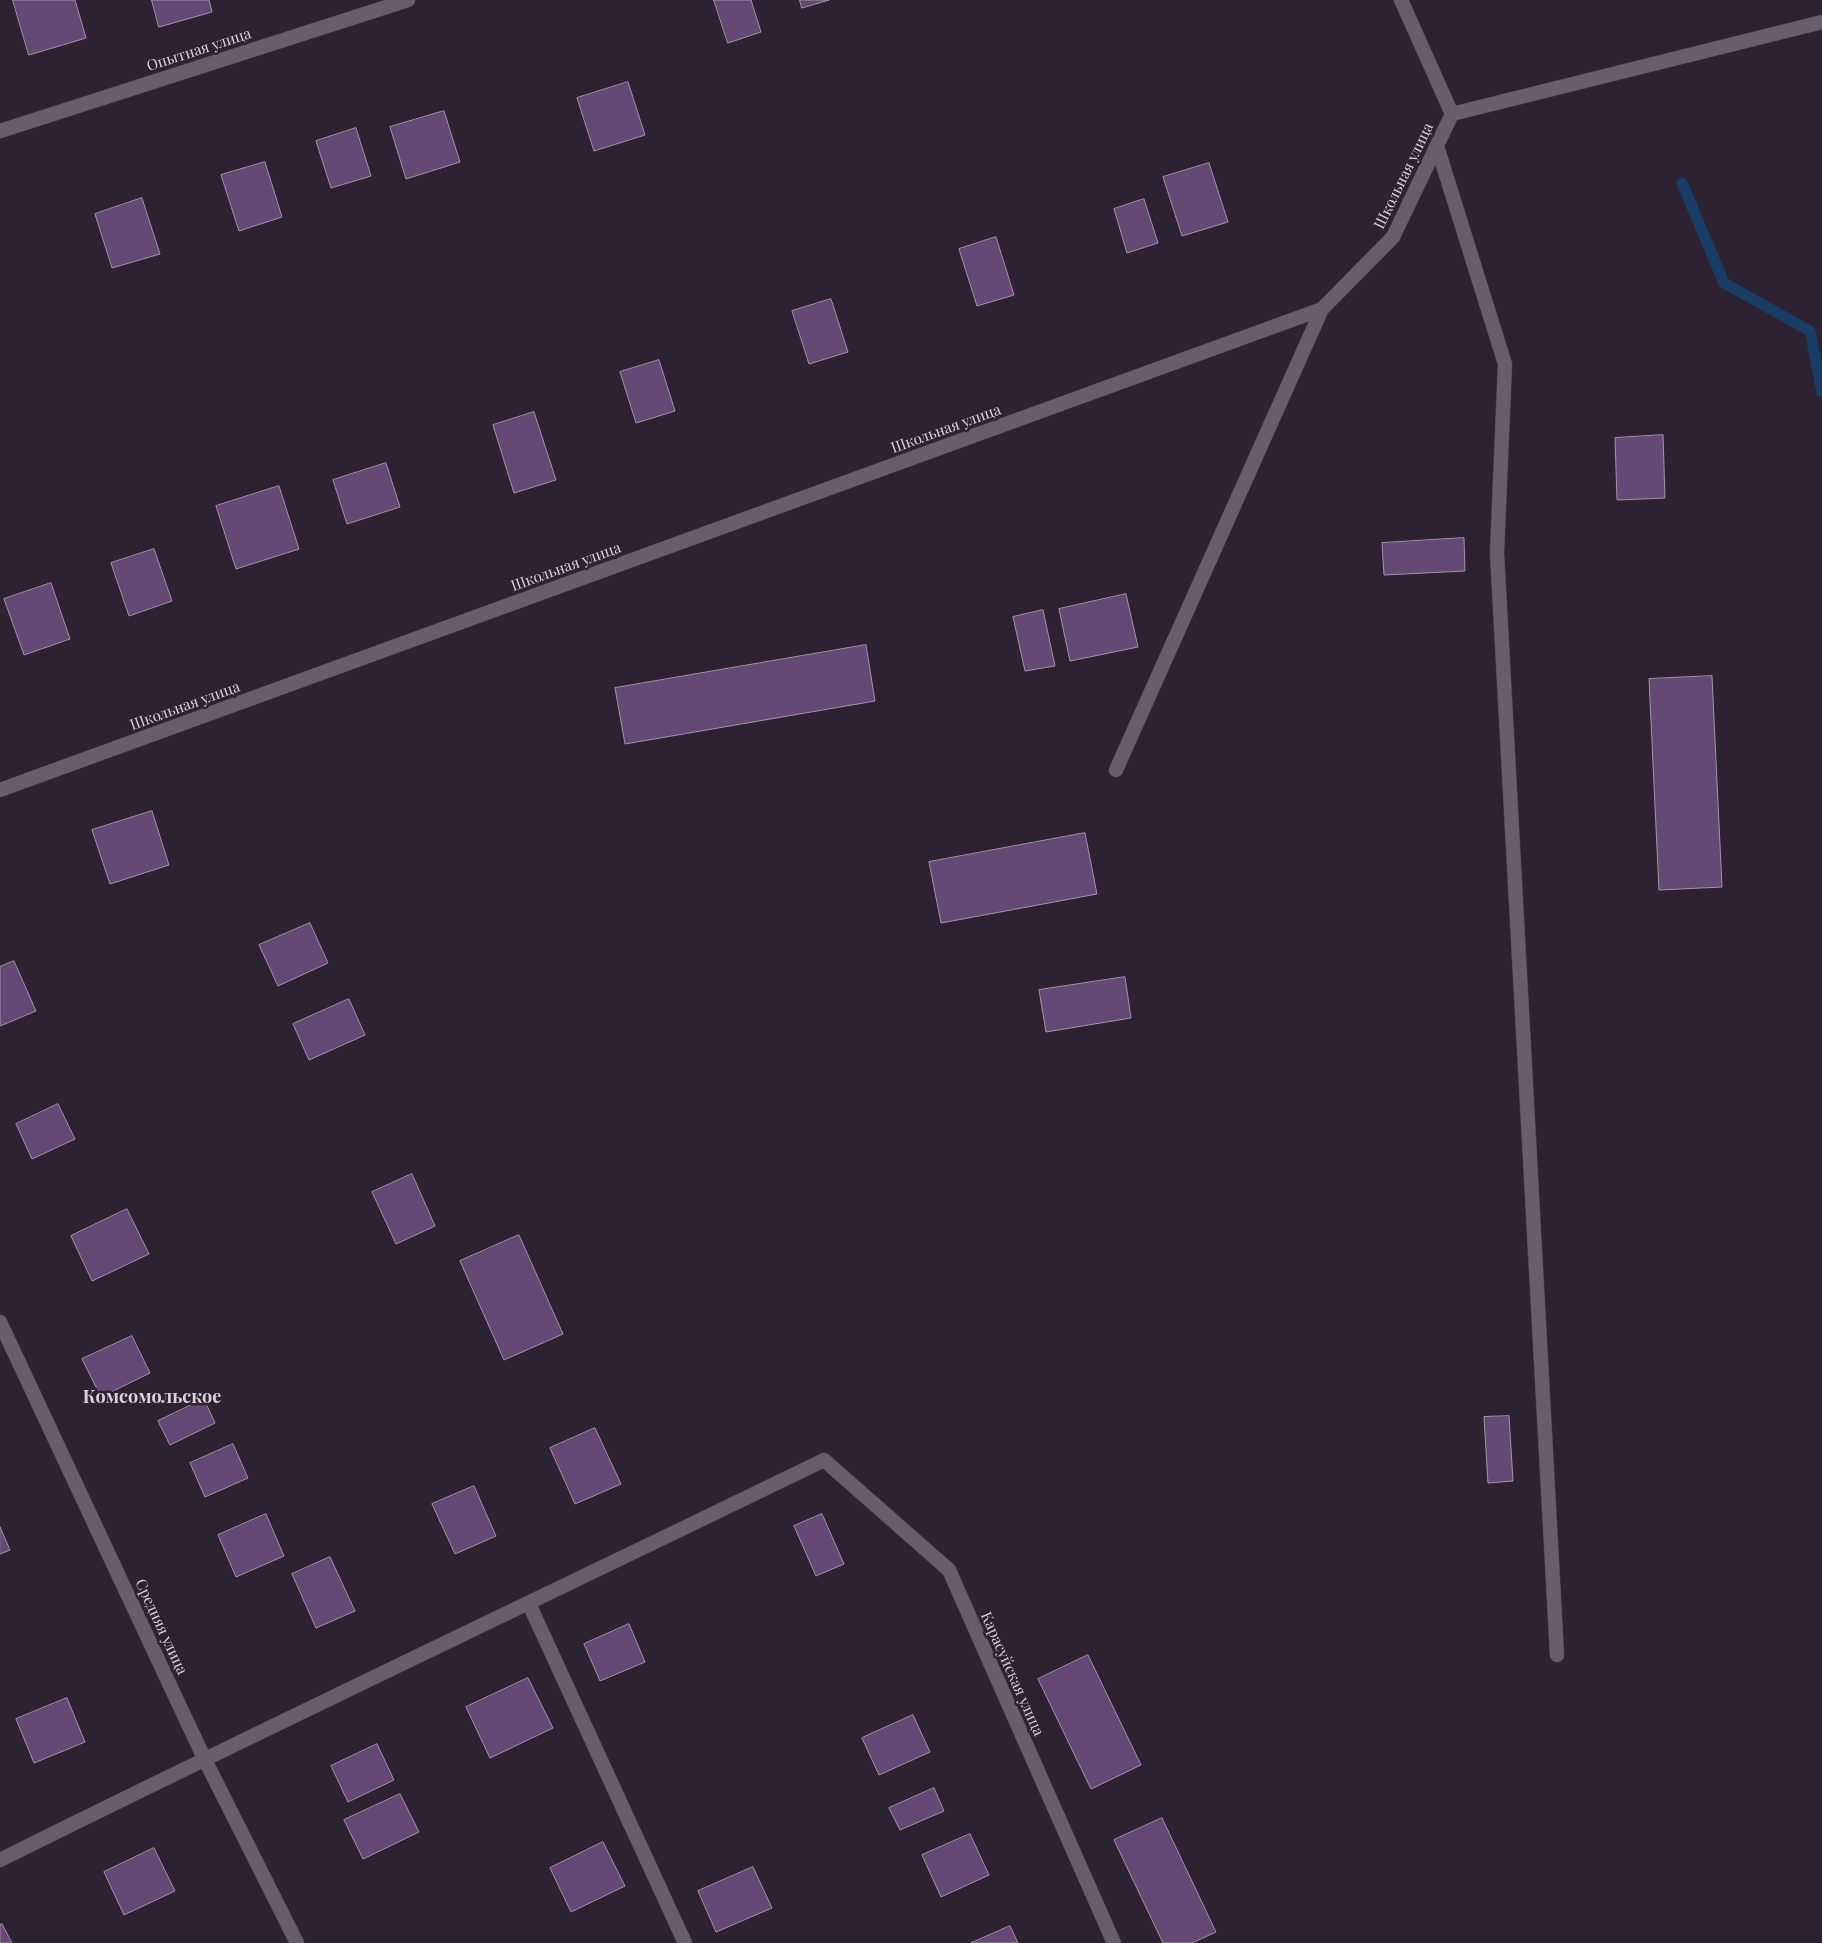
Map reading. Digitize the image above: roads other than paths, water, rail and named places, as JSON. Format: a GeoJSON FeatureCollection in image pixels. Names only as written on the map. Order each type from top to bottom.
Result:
{"type":"FeatureCollection","features":[{"type":"Feature","properties":{"kind":"street","name":"Опытная улица"},"geometry":{"type":"LineString","coordinates":[[0,131],[408,0]]}},
{"type":"Feature","properties":{"kind":"street"},"geometry":{"type":"LineString","coordinates":[[1400,0],[1452,114]]}},
{"type":"Feature","properties":{"kind":"street","name":"Школьная улица"},"geometry":{"type":"LineString","coordinates":[[0,790],[1322,309],[1393,237],[1452,114],[1822,22]]}},
{"type":"Feature","properties":{"kind":"street"},"geometry":{"type":"LineString","coordinates":[[1437,146],[1505,364],[1497,554],[1556,1655]]}},
{"type":"Feature","properties":{"kind":"street"},"geometry":{"type":"LineString","coordinates":[[1116,770],[1322,309]]}},
{"type":"Feature","properties":{"kind":"street","name":"Средняя улица"},"geometry":{"type":"LineString","coordinates":[[0,1322],[204,1758],[297,1943]]}},
{"type":"Feature","properties":{"kind":"street","name":"Карасуйская улица"},"geometry":{"type":"LineString","coordinates":[[529,1604],[824,1460],[949,1570],[1114,1943]]}},
{"type":"Feature","properties":{"kind":"street"},"geometry":{"type":"LineString","coordinates":[[0,1860],[204,1758],[529,1604],[685,1943]]}},
{"type":"Feature","properties":{"kind":"waterway"},"geometry":{"type":"LineString","coordinates":[[1682,183],[1724,283],[1810,331],[1822,392]]}},
{"type":"Feature","properties":{"kind":"district","name":"Комсомольское"},"geometry":{"type":"Point","coordinates":[152,1397]}}]}
